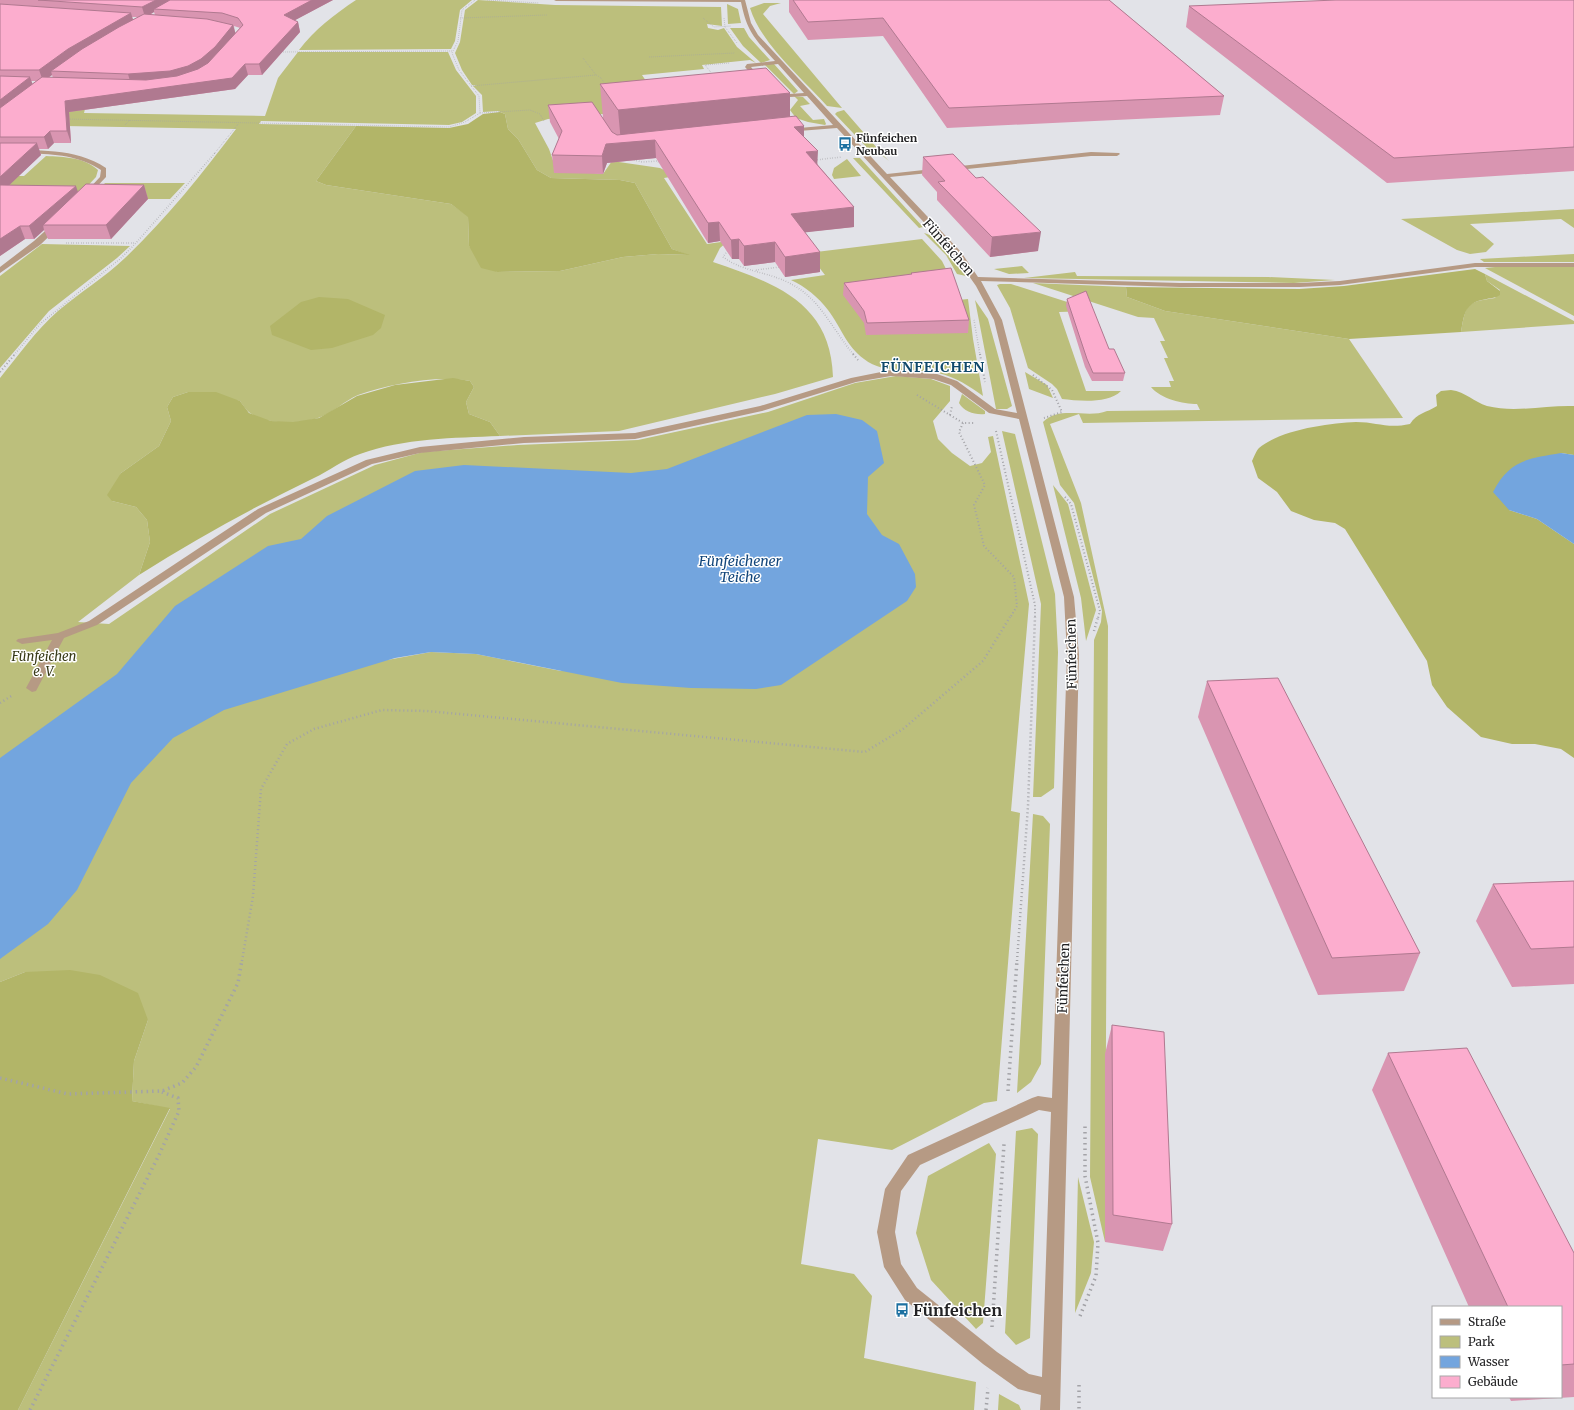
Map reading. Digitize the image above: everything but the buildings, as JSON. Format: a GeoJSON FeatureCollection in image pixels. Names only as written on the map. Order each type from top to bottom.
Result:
{"type":"FeatureCollection","features":[{"type":"Feature","properties":{"kind":"street"},"geometry":{"type":"LineString","coordinates":[[556,0],[743,1]]}},
{"type":"Feature","properties":{"kind":"street","name":"Fünfeichen"},"geometry":{"type":"LineString","coordinates":[[743,1],[748,23],[756,36],[808,94],[958,254],[977,279],[998,320],[1069,597],[1073,655],[1050,1410]]}},
{"type":"Feature","properties":{"kind":"street"},"geometry":{"type":"LineString","coordinates":[[747,66],[779,62]]}},
{"type":"Feature","properties":{"kind":"street"},"geometry":{"type":"LineString","coordinates":[[747,66],[769,94],[808,94]]}},
{"type":"Feature","properties":{"kind":"street"},"geometry":{"type":"LineString","coordinates":[[784,132],[839,126]]}},
{"type":"Feature","properties":{"kind":"street"},"geometry":{"type":"LineString","coordinates":[[0,152],[67,155],[84,158],[97,163],[104,169],[103,177],[82,199]]}},
{"type":"Feature","properties":{"kind":"street"},"geometry":{"type":"LineString","coordinates":[[885,176],[1092,154],[1117,154]]}},
{"type":"Feature","properties":{"kind":"street"},"geometry":{"type":"LineString","coordinates":[[0,271],[37,243],[62,220]]}},
{"type":"Feature","properties":{"kind":"street"},"geometry":{"type":"LineString","coordinates":[[977,279],[1180,285],[1300,285],[1340,283],[1474,265],[1574,265]]}},
{"type":"Feature","properties":{"kind":"street"},"geometry":{"type":"LineString","coordinates":[[22,641],[60,636],[94,623],[262,511],[368,462],[420,450],[524,440],[635,436],[762,408],[854,380],[891,373],[934,376],[954,383],[992,411],[1023,417]]}},
{"type":"Feature","properties":{"kind":"street"},"geometry":{"type":"LineString","coordinates":[[32,688],[60,636]]}},
{"type":"Feature","properties":{"kind":"street"},"geometry":{"type":"LineString","coordinates":[[1050,1388],[1025,1382],[990,1358],[911,1294],[893,1267],[886,1232],[893,1189],[914,1160],[1006,1117],[1038,1104],[1059,1106]]}},
{"type":"Feature","properties":{"kind":"path"},"geometry":{"type":"LineString","coordinates":[[475,0],[462,10],[458,41],[452,51],[453,58],[459,70],[479,96],[480,113]]}},
{"type":"Feature","properties":{"kind":"path"},"geometry":{"type":"LineString","coordinates":[[710,24],[725,27]]}},
{"type":"Feature","properties":{"kind":"path"},"geometry":{"type":"LineString","coordinates":[[281,52],[452,51]]}},
{"type":"Feature","properties":{"kind":"path"},"geometry":{"type":"LineString","coordinates":[[649,57],[737,54]]}},
{"type":"Feature","properties":{"kind":"path"},"geometry":{"type":"LineString","coordinates":[[583,58],[608,88]]}},
{"type":"Feature","properties":{"kind":"path"},"geometry":{"type":"LineString","coordinates":[[714,76],[705,65],[739,62],[743,66],[747,66]]}},
{"type":"Feature","properties":{"kind":"path"},"geometry":{"type":"LineString","coordinates":[[470,86],[596,75]]}},
{"type":"Feature","properties":{"kind":"path"},"geometry":{"type":"LineString","coordinates":[[63,118],[449,127],[465,123],[480,113],[530,110],[540,114],[544,121]]}},
{"type":"Feature","properties":{"kind":"path"},"geometry":{"type":"LineString","coordinates":[[125,125],[130,120]]}},
{"type":"Feature","properties":{"kind":"path"},"geometry":{"type":"LineString","coordinates":[[0,372],[40,324],[121,258],[136,243],[191,182],[239,122]]}},
{"type":"Feature","properties":{"kind":"path"},"geometry":{"type":"LineString","coordinates":[[813,160],[848,157]]}},
{"type":"Feature","properties":{"kind":"path"},"geometry":{"type":"LineString","coordinates":[[629,158],[642,162],[658,161],[660,164]]}},
{"type":"Feature","properties":{"kind":"path"},"geometry":{"type":"LineString","coordinates":[[37,243],[136,243]]}},
{"type":"Feature","properties":{"kind":"path"},"geometry":{"type":"LineString","coordinates":[[730,248],[726,251],[723,257],[730,263],[771,274],[796,287],[810,297],[824,312],[844,346],[858,360],[877,371],[891,373]]}},
{"type":"Feature","properties":{"kind":"path"},"geometry":{"type":"LineString","coordinates":[[753,270],[781,266]]}},
{"type":"Feature","properties":{"kind":"path"},"geometry":{"type":"LineString","coordinates":[[973,314],[992,411],[1034,605],[1028,806],[986,1410]]}},
{"type":"Feature","properties":{"kind":"path"},"geometry":{"type":"LineString","coordinates":[[0,1078],[68,1094],[162,1091],[182,1083],[196,1067],[238,983],[253,896],[261,789],[287,744],[314,729],[382,710],[427,711],[865,752],[903,729],[984,661],[1017,606],[1014,577],[984,546],[974,505],[985,485],[959,432],[963,423]]}},
{"type":"Feature","properties":{"kind":"path"},"geometry":{"type":"LineString","coordinates":[[30,1410],[159,1155],[179,1111],[178,1098],[162,1091]]}},
{"type":"Feature","properties":{"kind":"green space"},"geometry":{"type":"Polygon","coordinates":[[[356,0],[472,0],[460,10],[455,41],[451,49],[299,50],[325,23],[356,0]]]}},
{"type":"Feature","properties":{"kind":"green space","name":"Fünfeichen e. V."},"geometry":{"type":"Polygon","coordinates":[[[478,0],[555,5],[721,7],[722,26],[707,24],[708,28],[718,30],[724,28],[737,47],[756,63],[750,60],[702,65],[704,69],[642,75],[646,81],[603,114],[548,119],[535,123],[549,149],[556,169],[603,174],[612,161],[660,168],[676,176],[664,178],[707,244],[728,241],[720,248],[713,262],[757,278],[777,288],[795,299],[810,313],[822,330],[830,351],[833,377],[775,394],[619,431],[500,436],[490,422],[469,414],[466,402],[474,387],[470,381],[457,379],[428,380],[385,387],[358,395],[318,418],[293,422],[265,420],[249,412],[240,401],[188,392],[173,397],[167,407],[171,421],[159,446],[121,473],[112,501],[136,507],[147,520],[150,542],[139,575],[78,622],[109,624],[270,514],[375,465],[423,452],[518,445],[638,440],[768,412],[855,383],[896,376],[931,379],[950,386],[950,401],[933,421],[938,439],[952,453],[970,466],[982,463],[991,452],[988,437],[993,436],[1029,604],[1011,811],[1020,813],[997,1101],[984,1103],[892,1150],[818,1139],[801,1264],[854,1274],[872,1296],[864,1358],[976,1382],[974,1410],[18,1410],[170,1109],[132,1101],[134,1061],[148,1020],[25,972],[0,982],[0,378],[50,318],[117,265],[155,228],[197,179],[236,129],[7,125],[22,112],[85,109],[84,113],[265,116],[278,78],[298,52],[448,52],[456,70],[476,96],[476,113],[462,122],[449,125],[261,121],[259,124],[356,126],[316,181],[326,185],[451,204],[468,216],[469,246],[497,272],[560,271],[623,257],[658,254],[688,255],[672,249],[635,183],[620,180],[551,178],[537,170],[518,139],[508,129],[505,114],[498,111],[483,112],[482,95],[473,86],[477,86],[472,85],[462,70],[455,53],[460,42],[465,10],[478,0]],[[845,544],[212,692],[431,652],[476,654],[561,671],[845,544]]]}},
{"type":"Feature","properties":{"kind":"green space"},"geometry":{"type":"Polygon","coordinates":[[[764,3],[781,3],[770,6],[763,14],[842,108],[827,106],[783,60],[763,35],[750,8],[764,3]]]}},
{"type":"Feature","properties":{"kind":"green space"},"geometry":{"type":"Polygon","coordinates":[[[727,4],[738,9],[741,23],[728,24],[727,4]]]}},
{"type":"Feature","properties":{"kind":"green space"},"geometry":{"type":"Polygon","coordinates":[[[730,28],[744,28],[749,37],[770,60],[761,63],[743,46],[730,28]]]}},
{"type":"Feature","properties":{"kind":"green space"},"geometry":{"type":"Polygon","coordinates":[[[764,64],[774,64],[798,91],[794,94],[764,64]]]}},
{"type":"Feature","properties":{"kind":"green space"},"geometry":{"type":"Polygon","coordinates":[[[794,96],[803,97],[810,104],[800,106],[813,120],[824,119],[826,124],[808,122],[796,118],[790,110],[798,100],[794,96]]]}},
{"type":"Feature","properties":{"kind":"green space"},"geometry":{"type":"Polygon","coordinates":[[[844,110],[889,161],[878,152],[872,153],[835,114],[844,110]]]}},
{"type":"Feature","properties":{"kind":"green space"},"geometry":{"type":"Polygon","coordinates":[[[500,112],[505,114],[508,129],[518,139],[537,170],[551,178],[620,180],[635,183],[672,249],[690,255],[658,254],[623,257],[560,271],[497,272],[481,268],[469,246],[468,217],[451,204],[326,185],[316,181],[356,126],[449,128],[468,124],[483,114],[500,112]]]}},
{"type":"Feature","properties":{"kind":"green space"},"geometry":{"type":"Polygon","coordinates":[[[46,156],[74,158],[86,162],[98,170],[96,177],[81,193],[3,194],[0,176],[24,176],[46,156]]]}},
{"type":"Feature","properties":{"kind":"green space"},"geometry":{"type":"Polygon","coordinates":[[[853,158],[860,158],[923,227],[919,228],[853,158]]]}},
{"type":"Feature","properties":{"kind":"green space"},"geometry":{"type":"Polygon","coordinates":[[[847,159],[861,176],[834,179],[832,175],[834,168],[847,159]]]}},
{"type":"Feature","properties":{"kind":"green space"},"geometry":{"type":"Polygon","coordinates":[[[105,183],[185,183],[170,199],[90,199],[105,183]]]}},
{"type":"Feature","properties":{"kind":"green space"},"geometry":{"type":"Polygon","coordinates":[[[1574,209],[1574,228],[1561,219],[1470,224],[1494,244],[1486,252],[1470,254],[1457,250],[1401,219],[1574,209]]]}},
{"type":"Feature","properties":{"kind":"green space"},"geometry":{"type":"Polygon","coordinates":[[[924,233],[941,244],[966,276],[957,274],[946,255],[924,233]]]}},
{"type":"Feature","properties":{"kind":"green space"},"geometry":{"type":"Polygon","coordinates":[[[922,239],[942,261],[950,277],[903,306],[968,299],[983,396],[962,382],[945,375],[929,371],[881,368],[872,364],[858,354],[853,348],[844,336],[833,316],[820,301],[807,289],[791,280],[825,275],[808,253],[922,239]]]}},
{"type":"Feature","properties":{"kind":"green space"},"geometry":{"type":"Polygon","coordinates":[[[42,244],[130,246],[117,258],[49,311],[0,368],[0,276],[42,244]]]}},
{"type":"Feature","properties":{"kind":"green space"},"geometry":{"type":"Polygon","coordinates":[[[1574,254],[1574,262],[1484,262],[1480,259],[1574,254]]]}},
{"type":"Feature","properties":{"kind":"green space"},"geometry":{"type":"Polygon","coordinates":[[[1022,266],[1029,273],[1009,274],[994,269],[1022,266]]]}},
{"type":"Feature","properties":{"kind":"green space"},"geometry":{"type":"Polygon","coordinates":[[[1505,266],[1574,267],[1574,316],[1485,268],[1505,266]]]}},
{"type":"Feature","properties":{"kind":"green space"},"geometry":{"type":"Polygon","coordinates":[[[1475,269],[1485,274],[1487,281],[1500,291],[1500,295],[1472,304],[1466,312],[1461,332],[1349,339],[1165,311],[1127,297],[1126,287],[1299,289],[1344,286],[1475,269]]]}},
{"type":"Feature","properties":{"kind":"green space"},"geometry":{"type":"Polygon","coordinates":[[[1075,272],[1077,276],[1268,277],[1335,280],[1294,283],[1024,278],[1075,272]]]}},
{"type":"Feature","properties":{"kind":"green space"},"geometry":{"type":"Polygon","coordinates":[[[1485,274],[1574,321],[1574,324],[1461,332],[1464,315],[1469,306],[1478,301],[1495,298],[1500,290],[1487,281],[1485,274]]]}},
{"type":"Feature","properties":{"kind":"green space"},"geometry":{"type":"Polygon","coordinates":[[[1033,283],[1126,287],[1127,297],[1165,311],[1349,339],[1403,418],[1083,423],[1079,414],[1050,424],[1081,503],[1108,626],[1105,1242],[1090,1177],[1094,640],[1101,622],[1102,611],[1074,503],[1060,485],[1043,422],[1057,414],[1065,413],[1091,414],[1107,411],[1200,410],[1197,404],[1185,403],[1166,398],[1151,387],[1171,387],[1169,381],[1174,381],[1164,358],[1168,358],[1160,341],[1165,341],[1154,318],[1138,317],[1033,283]]]}},
{"type":"Feature","properties":{"kind":"green space"},"geometry":{"type":"Polygon","coordinates":[[[1011,284],[1089,309],[1091,311],[1059,312],[1086,391],[1121,391],[1109,398],[1101,400],[1085,401],[1062,399],[1057,389],[1052,384],[1028,368],[1010,308],[997,285],[1011,284]]]}},
{"type":"Feature","properties":{"kind":"green space"},"geometry":{"type":"Polygon","coordinates":[[[319,297],[348,299],[385,315],[381,328],[373,335],[332,348],[311,350],[272,335],[270,326],[301,302],[319,297]]]}},
{"type":"Feature","properties":{"kind":"green space"},"geometry":{"type":"Polygon","coordinates":[[[975,300],[988,319],[1012,406],[1007,409],[996,409],[975,300]]]}},
{"type":"Feature","properties":{"kind":"green space"},"geometry":{"type":"Polygon","coordinates":[[[1025,372],[1047,385],[1053,398],[1029,389],[1025,372]]]}},
{"type":"Feature","properties":{"kind":"green space"},"geometry":{"type":"Polygon","coordinates":[[[453,378],[470,381],[474,387],[466,402],[469,414],[490,422],[500,436],[447,438],[412,442],[377,449],[354,456],[225,524],[139,575],[150,542],[147,520],[136,507],[112,501],[107,495],[121,473],[159,446],[171,421],[167,407],[173,397],[188,392],[216,392],[240,401],[249,413],[271,421],[293,422],[319,418],[357,396],[395,385],[453,378]]]}},
{"type":"Feature","properties":{"kind":"green space"},"geometry":{"type":"Polygon","coordinates":[[[1451,390],[1461,393],[1487,406],[1498,408],[1519,409],[1574,406],[1574,455],[1561,453],[1509,510],[1537,519],[1574,544],[1574,758],[1561,749],[1535,744],[1512,744],[1481,737],[1447,707],[1432,685],[1427,661],[1345,529],[1335,523],[1314,520],[1291,511],[1277,492],[1258,478],[1252,461],[1259,448],[1279,436],[1292,432],[1319,426],[1356,422],[1388,426],[1410,424],[1419,415],[1437,406],[1436,395],[1441,391],[1451,390]]]}},
{"type":"Feature","properties":{"kind":"green space"},"geometry":{"type":"Polygon","coordinates":[[[962,394],[985,411],[985,414],[977,414],[964,409],[959,403],[962,394]]]}},
{"type":"Feature","properties":{"kind":"green space"},"geometry":{"type":"Polygon","coordinates":[[[1002,431],[1015,434],[1055,594],[1058,652],[1054,788],[1041,797],[1033,797],[1041,604],[1002,431]]]}},
{"type":"Feature","properties":{"kind":"green space"},"geometry":{"type":"Polygon","coordinates":[[[1053,485],[1068,504],[1096,610],[1086,641],[1081,598],[1053,485]]]}},
{"type":"Feature","properties":{"kind":"green space"},"geometry":{"type":"Polygon","coordinates":[[[1033,814],[1043,816],[1050,824],[1041,1064],[1031,1082],[1017,1093],[1033,814]]]}},
{"type":"Feature","properties":{"kind":"green space"},"geometry":{"type":"Polygon","coordinates":[[[70,970],[100,975],[138,993],[148,1020],[134,1061],[132,1101],[170,1108],[18,1410],[0,1410],[0,982],[25,972],[70,970]]]}},
{"type":"Feature","properties":{"kind":"green space"},"geometry":{"type":"Polygon","coordinates":[[[1032,1128],[1038,1134],[1030,1338],[1016,1345],[1005,1333],[1016,1131],[1032,1128]]]}},
{"type":"Feature","properties":{"kind":"green space"},"geometry":{"type":"Polygon","coordinates":[[[989,1143],[996,1154],[983,1323],[976,1329],[931,1280],[916,1233],[928,1176],[989,1143]]]}},
{"type":"Feature","properties":{"kind":"green space"},"geometry":{"type":"Polygon","coordinates":[[[1078,1177],[1094,1242],[1091,1273],[1075,1313],[1078,1177]]]}},
{"type":"Feature","properties":{"kind":"green space"},"geometry":{"type":"Polygon","coordinates":[[[999,1394],[1019,1405],[1021,1410],[998,1410],[999,1394]]]}},
{"type":"Feature","properties":{"kind":"water","name":"Fünfeichener Teiche"},"geometry":{"type":"Polygon","coordinates":[[[836,414],[862,420],[877,431],[884,463],[868,477],[867,514],[882,535],[899,544],[915,574],[916,587],[907,601],[781,685],[756,689],[691,688],[622,683],[476,654],[431,652],[395,658],[224,710],[173,738],[131,783],[77,890],[48,924],[0,959],[0,758],[117,674],[175,606],[268,546],[301,539],[327,516],[415,471],[464,465],[631,473],[667,469],[807,415],[836,414]]]}},
{"type":"Feature","properties":{"kind":"water"},"geometry":{"type":"Polygon","coordinates":[[[1561,453],[1574,455],[1574,544],[1537,519],[1509,510],[1493,492],[1499,481],[1506,473],[1521,462],[1561,453]]]}},
{"type":"Feature","properties":{"kind":"place","name":"Fünfeichen Neubau"},"geometry":{"type":"Point","coordinates":[845,144]}},
{"type":"Feature","properties":{"kind":"place","name":"Fünfeichen"},"geometry":{"type":"Point","coordinates":[902,1310]}},
{"type":"Feature","properties":{"kind":"district","name":"FÜNFEICHEN"},"geometry":{"type":"Point","coordinates":[933,367]}}]}
